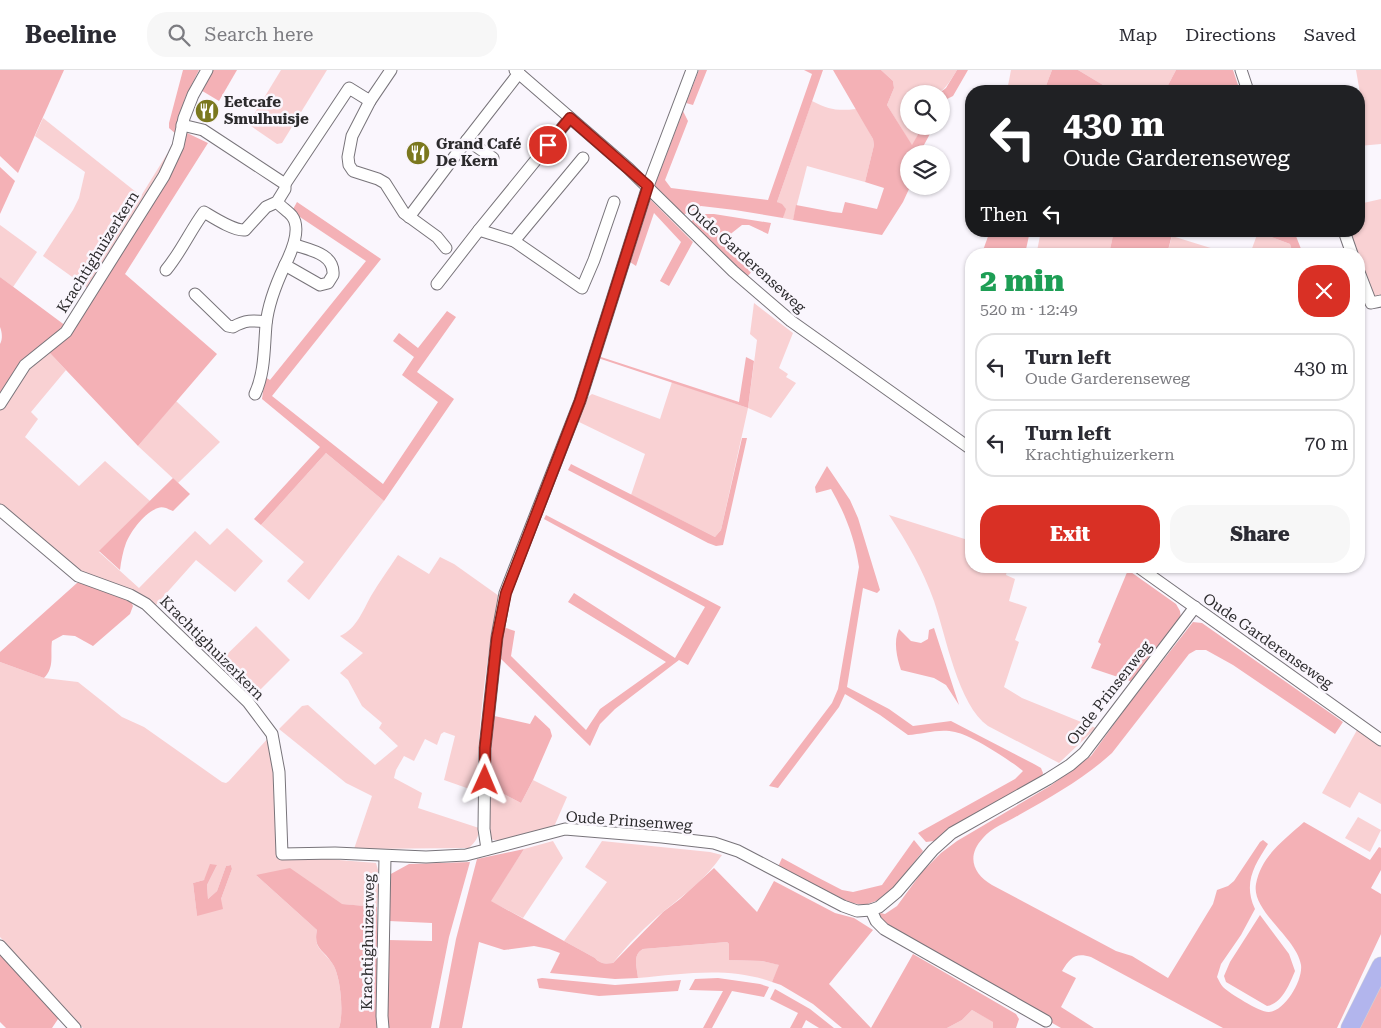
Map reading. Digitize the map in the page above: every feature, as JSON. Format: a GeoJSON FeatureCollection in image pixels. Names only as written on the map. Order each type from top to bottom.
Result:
{"type":"FeatureCollection","features":[{"type":"Feature","properties":{"kind":"main road"},"geometry":{"type":"LineString","coordinates":[[1350,1028],[1381,966]]}},
{"type":"Feature","properties":{"kind":"street","name":"Krachtighuizerkern"},"geometry":{"type":"LineString","coordinates":[[0,404],[14,380],[26,365],[66,332],[164,176],[178,146],[182,124],[193,95],[207,70]]}},
{"type":"Feature","properties":{"kind":"street"},"geometry":{"type":"LineString","coordinates":[[391,70],[370,101],[352,136],[348,157],[349,164],[353,171],[385,183],[404,213],[437,238],[446,248]]}},
{"type":"Feature","properties":{"kind":"street"},"geometry":{"type":"LineString","coordinates":[[487,849],[484,829],[485,748],[497,638],[506,593],[580,401],[648,186],[692,70]]}},
{"type":"Feature","properties":{"kind":"street"},"geometry":{"type":"LineString","coordinates":[[1242,70],[1246,85]]}},
{"type":"Feature","properties":{"kind":"street"},"geometry":{"type":"LineString","coordinates":[[410,217],[517,72]]}},
{"type":"Feature","properties":{"kind":"street","name":"Oude Garderenseweg"},"geometry":{"type":"LineString","coordinates":[[517,72],[648,186],[733,271],[791,320],[965,445]]}},
{"type":"Feature","properties":{"kind":"street"},"geometry":{"type":"LineString","coordinates":[[166,270],[178,255],[204,212],[242,230],[248,227],[266,207],[277,202],[285,189],[285,184],[349,88],[370,101]]}},
{"type":"Feature","properties":{"kind":"street"},"geometry":{"type":"LineString","coordinates":[[437,284],[570,118]]}},
{"type":"Feature","properties":{"kind":"street"},"geometry":{"type":"LineString","coordinates":[[182,124],[202,130],[285,184]]}},
{"type":"Feature","properties":{"kind":"street"},"geometry":{"type":"LineString","coordinates":[[467,140],[493,158]]}},
{"type":"Feature","properties":{"kind":"street"},"geometry":{"type":"LineString","coordinates":[[514,241],[583,158]]}},
{"type":"Feature","properties":{"kind":"street"},"geometry":{"type":"LineString","coordinates":[[255,394],[260,382],[264,360],[266,322],[274,291],[295,245],[295,221],[277,202]]}},
{"type":"Feature","properties":{"kind":"street"},"geometry":{"type":"LineString","coordinates":[[479,230],[514,241],[582,288],[614,202]]}},
{"type":"Feature","properties":{"kind":"street"},"geometry":{"type":"LineString","coordinates":[[285,265],[324,286],[334,275],[332,264],[322,254],[295,245]]}},
{"type":"Feature","properties":{"kind":"street"},"geometry":{"type":"LineString","coordinates":[[1365,288],[1370,302]]}},
{"type":"Feature","properties":{"kind":"street"},"geometry":{"type":"LineString","coordinates":[[195,294],[228,326],[233,327],[242,322],[252,320],[266,322]]}},
{"type":"Feature","properties":{"kind":"street","name":"Krachtighuizerkern"},"geometry":{"type":"LineString","coordinates":[[0,510],[78,576],[130,595],[146,604],[248,702],[272,734],[279,772],[282,854]]}},
{"type":"Feature","properties":{"kind":"street","name":"Oude Garderenseweg"},"geometry":{"type":"LineString","coordinates":[[1147,573],[1381,740]]}},
{"type":"Feature","properties":{"kind":"street","name":"Oude Prinsenweg"},"geometry":{"type":"LineString","coordinates":[[282,854],[447,857],[466,855],[565,829],[714,843],[738,851],[843,906],[857,911],[870,910],[886,902],[933,850],[952,833],[1048,779],[1070,765],[1084,753],[1195,607]]}},
{"type":"Feature","properties":{"kind":"street","name":"Krachtighuizerweg"},"geometry":{"type":"LineString","coordinates":[[383,1028],[385,857]]}},
{"type":"Feature","properties":{"kind":"street"},"geometry":{"type":"LineString","coordinates":[[870,910],[876,921],[884,929],[1046,1021]]}},
{"type":"Feature","properties":{"kind":"street"},"geometry":{"type":"LineString","coordinates":[[0,946],[75,1028]]}},
{"type":"Feature","properties":{"kind":"shaded area"},"geometry":{"type":"Polygon","coordinates":[[[0,70],[64,70],[18,173],[0,156],[0,70]]]}},
{"type":"Feature","properties":{"kind":"shaded area"},"geometry":{"type":"Polygon","coordinates":[[[183,70],[199,70],[185,98],[176,134],[169,128],[169,123],[183,70]]]}},
{"type":"Feature","properties":{"kind":"shaded area"},"geometry":{"type":"Polygon","coordinates":[[[210,70],[237,70],[219,101],[199,89],[210,70]]]}},
{"type":"Feature","properties":{"kind":"shaded area"},"geometry":{"type":"Polygon","coordinates":[[[281,70],[327,70],[282,143],[277,144],[248,124],[281,70]]]}},
{"type":"Feature","properties":{"kind":"shaded area"},"geometry":{"type":"Polygon","coordinates":[[[699,70],[707,70],[693,105],[686,103],[699,70]]]}},
{"type":"Feature","properties":{"kind":"shaded area"},"geometry":{"type":"Polygon","coordinates":[[[804,70],[823,70],[777,202],[786,209],[783,218],[701,206],[681,216],[654,187],[683,111],[688,121],[665,180],[671,188],[768,200],[812,74],[804,70]]]}},
{"type":"Feature","properties":{"kind":"shaded area"},"geometry":{"type":"Polygon","coordinates":[[[833,70],[881,70],[893,81],[894,88],[887,105],[900,126],[900,135],[906,135],[912,145],[900,145],[900,195],[906,195],[882,235],[793,220],[796,205],[842,213],[845,202],[877,209],[884,188],[865,182],[874,145],[873,139],[833,70]]]}},
{"type":"Feature","properties":{"kind":"shaded area"},"geometry":{"type":"Polygon","coordinates":[[[881,70],[957,70],[948,85],[900,85],[900,126],[887,105],[894,88],[893,81],[881,70]]]}},
{"type":"Feature","properties":{"kind":"shaded area"},"geometry":{"type":"Polygon","coordinates":[[[957,70],[968,70],[953,96],[950,98],[950,85],[948,85],[957,70]]]}},
{"type":"Feature","properties":{"kind":"shaded area"},"geometry":{"type":"Polygon","coordinates":[[[1011,70],[1052,70],[1046,85],[1008,85],[1011,70]]]}},
{"type":"Feature","properties":{"kind":"shaded area"},"geometry":{"type":"Polygon","coordinates":[[[1052,70],[1078,70],[1103,85],[1046,85],[1052,70]]]}},
{"type":"Feature","properties":{"kind":"shaded area"},"geometry":{"type":"Polygon","coordinates":[[[1078,70],[1176,70],[1168,85],[1103,85],[1078,70]]]}},
{"type":"Feature","properties":{"kind":"shaded area"},"geometry":{"type":"Polygon","coordinates":[[[1176,70],[1233,70],[1238,85],[1168,85],[1176,70]]]}},
{"type":"Feature","properties":{"kind":"shaded area"},"geometry":{"type":"Polygon","coordinates":[[[1356,70],[1381,70],[1381,144],[1365,145],[1365,85],[1359,85],[1356,70]]]}},
{"type":"Feature","properties":{"kind":"shaded area"},"geometry":{"type":"Polygon","coordinates":[[[812,101],[834,109],[857,109],[873,139],[874,145],[865,182],[807,166],[793,220],[783,218],[785,208],[777,202],[812,101]]]}},
{"type":"Feature","properties":{"kind":"shaded area"},"geometry":{"type":"Polygon","coordinates":[[[43,118],[141,196],[167,154],[169,156],[89,289],[43,256],[79,198],[85,172],[35,136],[43,118]]]}},
{"type":"Feature","properties":{"kind":"shaded area"},"geometry":{"type":"Polygon","coordinates":[[[185,132],[208,143],[125,274],[217,354],[138,446],[48,351],[77,325],[171,172],[185,132]]]}},
{"type":"Feature","properties":{"kind":"shaded area"},"geometry":{"type":"Polygon","coordinates":[[[905,135],[918,135],[913,145],[905,135]]]}},
{"type":"Feature","properties":{"kind":"shaded area"},"geometry":{"type":"Polygon","coordinates":[[[918,135],[929,135],[924,145],[912,145],[918,135]]]}},
{"type":"Feature","properties":{"kind":"shaded area"},"geometry":{"type":"Polygon","coordinates":[[[0,167],[15,181],[0,214],[0,167]]]}},
{"type":"Feature","properties":{"kind":"shaded area"},"geometry":{"type":"Polygon","coordinates":[[[650,199],[693,242],[669,286],[660,281],[681,242],[654,213],[636,266],[630,262],[650,199]]]}},
{"type":"Feature","properties":{"kind":"shaded area"},"geometry":{"type":"Polygon","coordinates":[[[1381,199],[1381,300],[1373,300],[1365,278],[1365,248],[1354,248],[1350,237],[1365,237],[1365,203],[1381,199]]]}},
{"type":"Feature","properties":{"kind":"shaded area"},"geometry":{"type":"Polygon","coordinates":[[[297,202],[381,259],[272,396],[383,484],[438,402],[402,375],[414,357],[393,341],[399,333],[418,348],[447,311],[456,317],[417,372],[454,399],[384,501],[326,453],[261,525],[254,519],[320,447],[262,399],[265,377],[270,380],[366,261],[294,213],[292,211],[297,202]]]}},
{"type":"Feature","properties":{"kind":"shaded area"},"geometry":{"type":"Polygon","coordinates":[[[704,214],[771,223],[768,234],[749,225],[742,225],[728,236],[732,244],[753,266],[754,269],[746,278],[688,223],[704,214]]]}},
{"type":"Feature","properties":{"kind":"shaded area"},"geometry":{"type":"Polygon","coordinates":[[[0,225],[37,252],[13,287],[0,277],[0,225]]]}},
{"type":"Feature","properties":{"kind":"shaded area"},"geometry":{"type":"Polygon","coordinates":[[[988,237],[1029,237],[1026,248],[984,248],[988,237]]]}},
{"type":"Feature","properties":{"kind":"shaded area"},"geometry":{"type":"Polygon","coordinates":[[[1040,237],[1113,237],[1110,248],[1038,248],[1040,237]]]}},
{"type":"Feature","properties":{"kind":"shaded area"},"geometry":{"type":"Polygon","coordinates":[[[1113,237],[1171,237],[1169,248],[1110,248],[1113,237]]]}},
{"type":"Feature","properties":{"kind":"shaded area"},"geometry":{"type":"Polygon","coordinates":[[[1172,237],[1175,237],[1211,248],[1169,248],[1172,237]]]}},
{"type":"Feature","properties":{"kind":"shaded area"},"geometry":{"type":"Polygon","coordinates":[[[1256,237],[1271,237],[1290,244],[1291,248],[1252,248],[1256,237]]]}},
{"type":"Feature","properties":{"kind":"shaded area"},"geometry":{"type":"Polygon","coordinates":[[[1271,237],[1296,237],[1301,248],[1291,248],[1290,244],[1271,237]]]}},
{"type":"Feature","properties":{"kind":"shaded area"},"geometry":{"type":"Polygon","coordinates":[[[0,277],[66,326],[0,398],[0,344],[2,336],[0,327],[0,277]]]}},
{"type":"Feature","properties":{"kind":"shaded area"},"geometry":{"type":"Polygon","coordinates":[[[754,303],[793,333],[779,368],[788,374],[786,377],[796,383],[771,418],[748,408],[757,340],[750,334],[754,303]]]}},
{"type":"Feature","properties":{"kind":"shaded area"},"geometry":{"type":"Polygon","coordinates":[[[48,351],[66,370],[31,412],[38,419],[25,437],[79,486],[105,461],[150,501],[99,552],[139,588],[195,531],[210,545],[227,528],[263,561],[235,592],[196,560],[155,606],[67,565],[0,505],[0,410],[20,377],[48,351]]]}},
{"type":"Feature","properties":{"kind":"shaded area"},"geometry":{"type":"Polygon","coordinates":[[[598,356],[739,402],[746,357],[754,361],[748,408],[598,358],[598,356]]]}},
{"type":"Feature","properties":{"kind":"shaded area"},"geometry":{"type":"Polygon","coordinates":[[[672,382],[748,408],[721,530],[715,537],[631,495],[645,454],[577,421],[584,400],[592,394],[660,419],[672,382]]]}},
{"type":"Feature","properties":{"kind":"shaded area"},"geometry":{"type":"Polygon","coordinates":[[[176,401],[220,442],[178,483],[138,446],[176,401]]]}},
{"type":"Feature","properties":{"kind":"shaded area"},"geometry":{"type":"Polygon","coordinates":[[[742,438],[747,438],[723,545],[716,546],[708,543],[568,470],[571,464],[715,537],[721,530],[742,438]]]}},
{"type":"Feature","properties":{"kind":"shaded area"},"geometry":{"type":"Polygon","coordinates":[[[326,453],[384,501],[309,600],[287,581],[304,562],[261,525],[326,453]]]}},
{"type":"Feature","properties":{"kind":"shaded area"},"geometry":{"type":"Polygon","coordinates":[[[827,466],[850,500],[858,518],[880,590],[877,593],[863,588],[847,687],[889,709],[913,726],[951,721],[1034,764],[1041,768],[1043,773],[1042,776],[934,841],[926,842],[918,833],[1015,779],[1023,771],[990,749],[962,734],[943,731],[908,735],[845,694],[839,707],[778,788],[769,786],[832,703],[838,689],[859,567],[849,526],[831,489],[816,493],[815,487],[827,466]]]}},
{"type":"Feature","properties":{"kind":"shaded area"},"geometry":{"type":"Polygon","coordinates":[[[173,478],[190,494],[173,511],[158,508],[148,513],[131,533],[126,543],[120,570],[99,551],[173,478]]]}},
{"type":"Feature","properties":{"kind":"shaded area"},"geometry":{"type":"Polygon","coordinates":[[[546,515],[721,607],[688,665],[679,660],[615,709],[600,724],[590,746],[498,656],[503,627],[515,631],[511,656],[586,730],[600,709],[666,662],[568,602],[574,593],[675,658],[705,607],[544,519],[546,515]]]}},
{"type":"Feature","properties":{"kind":"shaded area"},"geometry":{"type":"Polygon","coordinates":[[[889,515],[965,539],[965,573],[1006,573],[1006,575],[1015,579],[1009,601],[1027,607],[1015,640],[1019,642],[1004,687],[1022,698],[1096,728],[1059,763],[988,726],[978,716],[969,703],[954,669],[934,601],[920,567],[889,515]]]}},
{"type":"Feature","properties":{"kind":"shaded area"},"geometry":{"type":"Polygon","coordinates":[[[398,555],[429,574],[440,557],[454,564],[499,596],[483,694],[478,792],[444,780],[455,736],[444,732],[441,734],[437,745],[425,739],[414,761],[404,756],[394,778],[422,793],[418,808],[479,828],[477,839],[469,848],[354,849],[372,796],[346,783],[279,729],[302,706],[308,705],[375,765],[398,746],[379,728],[382,723],[362,706],[348,680],[340,673],[363,653],[340,636],[355,624],[398,555]]]}},
{"type":"Feature","properties":{"kind":"shaded area"},"geometry":{"type":"Polygon","coordinates":[[[1127,573],[1132,573],[1176,604],[1180,611],[1181,619],[1133,682],[1091,668],[1101,644],[1098,642],[1127,573]]]}},
{"type":"Feature","properties":{"kind":"shaded area"},"geometry":{"type":"Polygon","coordinates":[[[86,582],[130,599],[133,606],[130,614],[93,646],[75,636],[63,635],[52,641],[50,670],[44,678],[0,662],[0,652],[77,583],[86,582]]]}},
{"type":"Feature","properties":{"kind":"shaded area"},"geometry":{"type":"Polygon","coordinates":[[[1193,622],[1202,623],[1343,722],[1335,734],[1233,665],[1206,650],[1196,650],[1189,654],[1112,753],[1091,771],[1067,787],[986,834],[978,845],[973,858],[976,870],[985,881],[992,885],[1116,951],[1132,956],[1168,978],[1213,904],[1217,890],[1228,886],[1234,881],[1263,840],[1268,844],[1258,860],[1250,883],[1250,891],[1255,909],[1241,935],[1221,964],[1217,977],[1222,986],[1232,994],[1253,1006],[1269,1012],[1281,1006],[1292,994],[1299,979],[1301,965],[1292,945],[1267,914],[1256,894],[1259,874],[1268,857],[1281,842],[1304,822],[1370,860],[1379,847],[1381,848],[1381,870],[1371,888],[1381,894],[1381,934],[1337,1028],[1223,1028],[1091,957],[1081,955],[1070,960],[1062,971],[1076,978],[1061,1007],[1094,1028],[1061,1028],[963,972],[880,921],[880,913],[885,914],[897,906],[922,872],[941,853],[957,841],[1050,786],[1091,756],[1193,622]]]}},
{"type":"Feature","properties":{"kind":"shaded area"},"geometry":{"type":"Polygon","coordinates":[[[256,626],[290,660],[250,700],[215,666],[256,626]]]}},
{"type":"Feature","properties":{"kind":"shaded area"},"geometry":{"type":"Polygon","coordinates":[[[934,628],[959,705],[946,685],[934,678],[901,670],[896,644],[899,629],[911,641],[921,643],[928,639],[929,630],[934,628]]]}},
{"type":"Feature","properties":{"kind":"shaded area"},"geometry":{"type":"Polygon","coordinates":[[[0,662],[44,678],[78,682],[122,717],[144,727],[222,782],[226,783],[229,781],[271,735],[277,859],[315,858],[376,863],[380,877],[377,907],[341,904],[256,875],[317,930],[316,941],[332,963],[338,976],[341,1004],[339,1028],[83,1028],[0,937],[0,662]],[[217,865],[204,880],[193,883],[197,916],[221,899],[232,869],[231,865],[226,866],[217,891],[208,899],[207,885],[217,865]]]}},
{"type":"Feature","properties":{"kind":"shaded area"},"geometry":{"type":"Polygon","coordinates":[[[490,715],[530,724],[535,715],[550,729],[552,736],[521,803],[488,786],[490,715]]]}},
{"type":"Feature","properties":{"kind":"shaded area"},"geometry":{"type":"Polygon","coordinates":[[[1357,730],[1381,747],[1381,804],[1359,792],[1350,808],[1322,793],[1357,730]]]}},
{"type":"Feature","properties":{"kind":"shaded area"},"geometry":{"type":"Polygon","coordinates":[[[533,780],[567,797],[553,829],[533,831],[499,841],[490,839],[488,786],[521,803],[533,780]]]}},
{"type":"Feature","properties":{"kind":"shaded area"},"geometry":{"type":"Polygon","coordinates":[[[1358,817],[1381,830],[1370,852],[1345,838],[1358,817]]]}},
{"type":"Feature","properties":{"kind":"shaded area"},"geometry":{"type":"Polygon","coordinates":[[[914,840],[923,851],[892,890],[876,901],[865,905],[851,903],[778,867],[782,858],[842,890],[853,892],[882,885],[914,840]]]}},
{"type":"Feature","properties":{"kind":"shaded area"},"geometry":{"type":"Polygon","coordinates":[[[553,841],[563,858],[523,918],[490,901],[524,849],[553,841]]]}},
{"type":"Feature","properties":{"kind":"shaded area"},"geometry":{"type":"Polygon","coordinates":[[[602,841],[710,852],[722,855],[703,878],[644,929],[613,963],[603,963],[564,941],[607,882],[585,867],[602,841]]]}},
{"type":"Feature","properties":{"kind":"shaded area"},"geometry":{"type":"Polygon","coordinates":[[[524,849],[491,901],[603,963],[613,963],[663,912],[714,868],[757,912],[774,881],[835,913],[854,918],[873,930],[829,984],[871,1028],[842,1028],[813,1004],[781,985],[772,982],[779,965],[762,961],[729,960],[729,944],[727,942],[643,949],[636,958],[638,978],[615,979],[550,973],[560,953],[549,949],[534,946],[504,950],[479,942],[462,1028],[439,1028],[456,939],[477,859],[524,849]]]}},
{"type":"Feature","properties":{"kind":"shaded area"},"geometry":{"type":"Polygon","coordinates":[[[470,862],[449,937],[431,1028],[388,1028],[386,1020],[388,940],[432,941],[432,923],[389,921],[389,875],[409,864],[470,862]]]}},
{"type":"Feature","properties":{"kind":"shaded area"},"geometry":{"type":"Polygon","coordinates":[[[210,864],[217,865],[207,885],[208,899],[217,891],[226,866],[231,865],[232,869],[221,899],[223,909],[197,916],[193,883],[204,880],[210,864]]]}},
{"type":"Feature","properties":{"kind":"shaded area"},"geometry":{"type":"Polygon","coordinates":[[[290,868],[342,904],[377,907],[377,1028],[339,1028],[341,1004],[338,976],[329,958],[316,941],[317,930],[256,875],[290,868]]]}},
{"type":"Feature","properties":{"kind":"shaded area"},"geometry":{"type":"Polygon","coordinates":[[[1260,915],[1289,954],[1295,971],[1281,997],[1267,1006],[1226,982],[1224,976],[1230,962],[1260,915]]]}},
{"type":"Feature","properties":{"kind":"shaded area"},"geometry":{"type":"Polygon","coordinates":[[[727,942],[729,944],[730,960],[762,961],[780,965],[772,982],[739,974],[705,972],[638,978],[636,958],[643,949],[727,942]]]}},
{"type":"Feature","properties":{"kind":"shaded area"},"geometry":{"type":"Polygon","coordinates":[[[0,950],[60,1016],[52,1028],[6,1028],[0,1022],[0,950]]]}},
{"type":"Feature","properties":{"kind":"shaded area"},"geometry":{"type":"Polygon","coordinates":[[[913,954],[1016,1014],[1019,1019],[1016,1028],[993,1028],[993,1022],[972,1010],[962,1020],[947,1028],[871,1028],[913,954]]]}},
{"type":"Feature","properties":{"kind":"shaded area"},"geometry":{"type":"Polygon","coordinates":[[[718,978],[769,987],[764,997],[732,991],[712,1028],[703,1028],[723,991],[689,990],[695,979],[718,978]]]}},
{"type":"Feature","properties":{"kind":"shaded area"},"geometry":{"type":"Polygon","coordinates":[[[537,979],[615,985],[681,980],[678,991],[599,996],[539,988],[537,979]]]}},
{"type":"Feature","properties":{"kind":"shaded area"},"geometry":{"type":"Polygon","coordinates":[[[1381,985],[1381,1028],[1359,1028],[1381,985]]]}},
{"type":"Feature","properties":{"kind":"shaded area"},"geometry":{"type":"Polygon","coordinates":[[[775,989],[810,1009],[834,1028],[819,1028],[806,1020],[802,1028],[790,1028],[798,1013],[770,999],[775,989]]]}},
{"type":"Feature","properties":{"kind":"shaded area"},"geometry":{"type":"Polygon","coordinates":[[[972,1010],[994,1022],[993,1028],[947,1028],[962,1020],[972,1010]]]}},
{"type":"Feature","properties":{"kind":"place","name":"Eetcafe Smulhuisje"},"geometry":{"type":"Point","coordinates":[207,111]}},
{"type":"Feature","properties":{"kind":"place","name":"Grand Café De Kern"},"geometry":{"type":"Point","coordinates":[418,153]}},
{"type":"Feature","properties":{"kind":"route"},"geometry":{"type":"LineString","coordinates":[[485,780],[485,748],[497,638],[506,593],[580,401],[648,186],[570,118],[548,145]]}}]}
